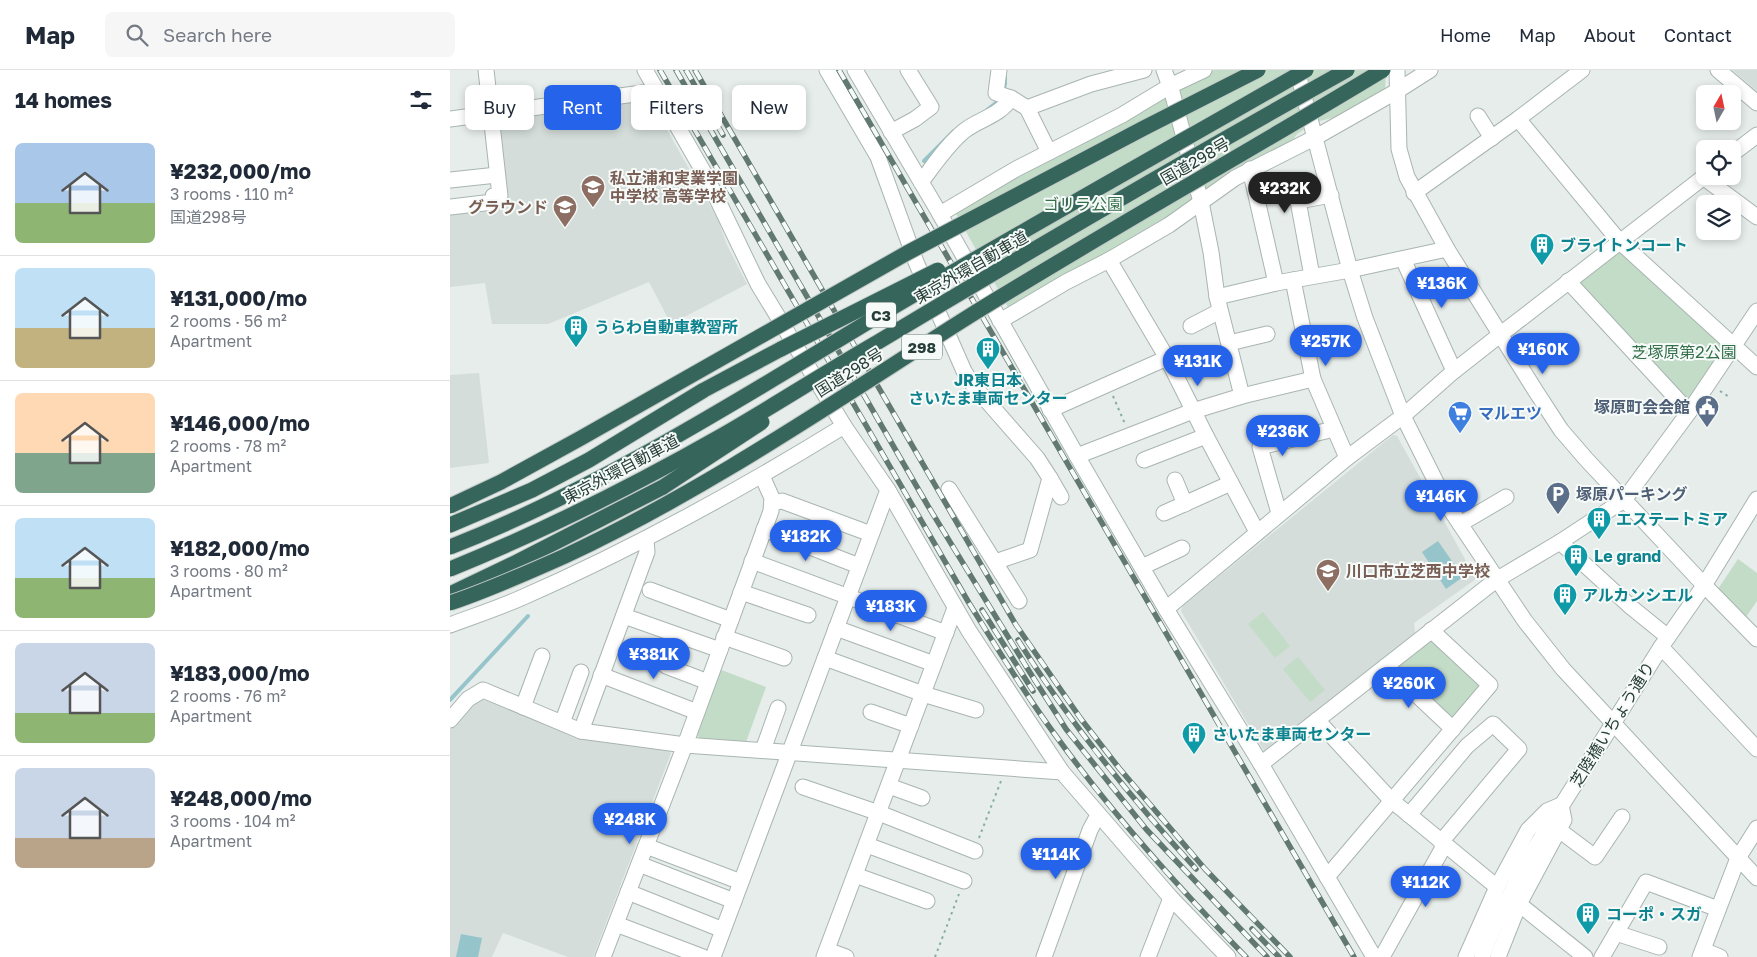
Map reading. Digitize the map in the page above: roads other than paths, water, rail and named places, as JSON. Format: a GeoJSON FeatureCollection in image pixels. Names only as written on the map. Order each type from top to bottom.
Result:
{"type":"FeatureCollection","features":[{"type":"Feature","properties":{"kind":"highway"},"geometry":{"type":"LineString","coordinates":[[450,506],[501,482],[581,438],[907,253],[1258,70]]}},
{"type":"Feature","properties":{"kind":"highway","name":"東京外環自動車道"},"geometry":{"type":"LineString","coordinates":[[450,547],[528,512],[637,458],[947,275],[1306,70]]}},
{"type":"Feature","properties":{"kind":"highway","name":"東京外環自動車道"},"geometry":{"type":"LineString","coordinates":[[450,569],[538,532],[723,435],[878,341],[1347,70]]}},
{"type":"Feature","properties":{"kind":"highway","name":"国道298号"},"geometry":{"type":"LineString","coordinates":[[450,603],[528,573],[599,540],[677,498],[781,436],[964,320],[1383,70]]}},
{"type":"Feature","properties":{"kind":"highway"},"geometry":{"type":"LineString","coordinates":[[450,525],[540,486],[589,460],[704,390],[781,349],[944,267],[1060,204],[1103,187]]}},
{"type":"Feature","properties":{"kind":"highway"},"geometry":{"type":"LineString","coordinates":[[450,594],[663,487],[725,448],[878,341]]}},
{"type":"Feature","properties":{"kind":"street"},"geometry":{"type":"LineString","coordinates":[[486,70],[488,85]]}},
{"type":"Feature","properties":{"kind":"street"},"geometry":{"type":"LineString","coordinates":[[644,70],[653,85]]}},
{"type":"Feature","properties":{"kind":"street"},"geometry":{"type":"LineString","coordinates":[[827,70],[878,157],[916,262],[964,371],[973,385],[1037,458],[1060,497]]}},
{"type":"Feature","properties":{"kind":"street"},"geometry":{"type":"LineString","coordinates":[[855,70],[940,214],[1050,410],[1166,609],[1261,764],[1374,957]]}},
{"type":"Feature","properties":{"kind":"street"},"geometry":{"type":"LineString","coordinates":[[891,132],[916,119],[932,107],[908,70]]}},
{"type":"Feature","properties":{"kind":"street"},"geometry":{"type":"LineString","coordinates":[[921,182],[965,130],[1006,106],[1006,96],[998,70]]}},
{"type":"Feature","properties":{"kind":"street"},"geometry":{"type":"LineString","coordinates":[[1027,108],[1091,84],[1144,70]]}},
{"type":"Feature","properties":{"kind":"street"},"geometry":{"type":"LineString","coordinates":[[1164,70],[1201,202],[1212,252],[1219,304],[1242,396]]}},
{"type":"Feature","properties":{"kind":"street"},"geometry":{"type":"LineString","coordinates":[[940,214],[1016,169],[1122,115],[1170,86],[1204,70]]}},
{"type":"Feature","properties":{"kind":"street"},"geometry":{"type":"LineString","coordinates":[[1298,70],[1350,270],[1374,343],[1403,416],[1448,506],[1496,580],[1563,669],[1757,878]]}},
{"type":"Feature","properties":{"kind":"street"},"geometry":{"type":"LineString","coordinates":[[1397,70],[1399,149],[1402,164],[1414,192],[1447,249],[1561,430],[1624,500],[1757,640]]}},
{"type":"Feature","properties":{"kind":"street"},"geometry":{"type":"LineString","coordinates":[[1000,321],[1169,224],[1250,169],[1316,137],[1430,70]]}},
{"type":"Feature","properties":{"kind":"street"},"geometry":{"type":"LineString","coordinates":[[1414,192],[1492,138],[1582,70]]}},
{"type":"Feature","properties":{"kind":"street"},"geometry":{"type":"LineString","coordinates":[[1718,70],[1757,104]]}},
{"type":"Feature","properties":{"kind":"street"},"geometry":{"type":"LineString","coordinates":[[534,108],[631,95]]}},
{"type":"Feature","properties":{"kind":"street"},"geometry":{"type":"LineString","coordinates":[[1006,96],[1027,108],[1049,152]]}},
{"type":"Feature","properties":{"kind":"street"},"geometry":{"type":"LineString","coordinates":[[1478,116],[1492,138]]}},
{"type":"Feature","properties":{"kind":"street"},"geometry":{"type":"LineString","coordinates":[[450,119],[465,117]]}},
{"type":"Feature","properties":{"kind":"street"},"geometry":{"type":"LineString","coordinates":[[1518,119],[1620,242],[1757,367]]}},
{"type":"Feature","properties":{"kind":"street"},"geometry":{"type":"LineString","coordinates":[[450,207],[493,202],[493,196],[500,196],[493,130]]}},
{"type":"Feature","properties":{"kind":"street"},"geometry":{"type":"LineString","coordinates":[[680,130],[708,178],[758,284],[844,426],[888,490],[969,631],[1062,772],[1171,898],[1228,957]]}},
{"type":"Feature","properties":{"kind":"street"},"geometry":{"type":"LineString","coordinates":[[1741,147],[1757,135]]}},
{"type":"Feature","properties":{"kind":"street"},"geometry":{"type":"LineString","coordinates":[[1250,169],[1276,283]]}},
{"type":"Feature","properties":{"kind":"street"},"geometry":{"type":"LineString","coordinates":[[450,180],[497,175]]}},
{"type":"Feature","properties":{"kind":"street"},"geometry":{"type":"LineString","coordinates":[[1166,609],[1279,513],[1403,416],[1454,371],[1696,182]]}},
{"type":"Feature","properties":{"kind":"street"},"geometry":{"type":"LineString","coordinates":[[1715,185],[1757,218]]}},
{"type":"Feature","properties":{"kind":"street"},"geometry":{"type":"LineString","coordinates":[[1312,276],[1298,201],[1331,195]]}},
{"type":"Feature","properties":{"kind":"street"},"geometry":{"type":"LineString","coordinates":[[1191,326],[1219,304],[1276,283],[1350,270],[1447,249]]}},
{"type":"Feature","properties":{"kind":"street"},"geometry":{"type":"LineString","coordinates":[[1403,259],[1454,371]]}},
{"type":"Feature","properties":{"kind":"street"},"geometry":{"type":"LineString","coordinates":[[1109,260],[1167,358],[1257,532]]}},
{"type":"Feature","properties":{"kind":"street"},"geometry":{"type":"LineString","coordinates":[[1293,280],[1313,379],[1347,458]]}},
{"type":"Feature","properties":{"kind":"street"},"geometry":{"type":"LineString","coordinates":[[1568,282],[1688,412]]}},
{"type":"Feature","properties":{"kind":"street"},"geometry":{"type":"LineString","coordinates":[[1261,764],[1496,580],[1560,542],[1624,500],[1688,412],[1757,311]]}},
{"type":"Feature","properties":{"kind":"street"},"geometry":{"type":"LineString","coordinates":[[1228,344],[1267,334]]}},
{"type":"Feature","properties":{"kind":"street"},"geometry":{"type":"LineString","coordinates":[[1050,410],[1167,358]]}},
{"type":"Feature","properties":{"kind":"street"},"geometry":{"type":"LineString","coordinates":[[1077,456],[1193,411],[1242,396],[1313,379]]}},
{"type":"Feature","properties":{"kind":"street"},"geometry":{"type":"LineString","coordinates":[[450,624],[520,599],[646,540],[762,476],[844,426]]}},
{"type":"Feature","properties":{"kind":"street"},"geometry":{"type":"LineString","coordinates":[[1279,513],[1260,447],[1334,429]]}},
{"type":"Feature","properties":{"kind":"street"},"geometry":{"type":"LineString","coordinates":[[1144,460],[1206,436]]}},
{"type":"Feature","properties":{"kind":"street"},"geometry":{"type":"LineString","coordinates":[[606,956],[616,924],[685,745],[771,511],[772,498],[762,476]]}},
{"type":"Feature","properties":{"kind":"street"},"geometry":{"type":"LineString","coordinates":[[995,562],[1030,550],[1050,478]]}},
{"type":"Feature","properties":{"kind":"street"},"geometry":{"type":"LineString","coordinates":[[1175,480],[1186,504]]}},
{"type":"Feature","properties":{"kind":"street"},"geometry":{"type":"LineString","coordinates":[[1164,514],[1231,483]]}},
{"type":"Feature","properties":{"kind":"street"},"geometry":{"type":"LineString","coordinates":[[949,489],[1019,601]]}},
{"type":"Feature","properties":{"kind":"street"},"geometry":{"type":"LineString","coordinates":[[713,957],[888,490]]}},
{"type":"Feature","properties":{"kind":"street"},"geometry":{"type":"LineString","coordinates":[[1460,524],[1506,497]]}},
{"type":"Feature","properties":{"kind":"street"},"geometry":{"type":"LineString","coordinates":[[772,503],[782,501],[871,534]]}},
{"type":"Feature","properties":{"kind":"street","name":"芝陸橋いちょう通り"},"geometry":{"type":"LineString","coordinates":[[1482,957],[1497,920],[1528,859],[1664,642],[1704,585],[1756,502]]}},
{"type":"Feature","properties":{"kind":"street"},"geometry":{"type":"LineString","coordinates":[[764,529],[859,566]]}},
{"type":"Feature","properties":{"kind":"street"},"geometry":{"type":"LineString","coordinates":[[580,731],[647,552],[646,540]]}},
{"type":"Feature","properties":{"kind":"street"},"geometry":{"type":"LineString","coordinates":[[1560,542],[1631,607],[1757,749]]}},
{"type":"Feature","properties":{"kind":"street"},"geometry":{"type":"LineString","coordinates":[[1142,567],[1182,548]]}},
{"type":"Feature","properties":{"kind":"street"},"geometry":{"type":"LineString","coordinates":[[752,561],[946,634]]}},
{"type":"Feature","properties":{"kind":"street"},"geometry":{"type":"LineString","coordinates":[[650,590],[731,620]]}},
{"type":"Feature","properties":{"kind":"street"},"geometry":{"type":"LineString","coordinates":[[741,592],[808,616]]}},
{"type":"Feature","properties":{"kind":"street"},"geometry":{"type":"LineString","coordinates":[[846,957],[826,953],[955,608]]}},
{"type":"Feature","properties":{"kind":"street"},"geometry":{"type":"LineString","coordinates":[[624,616],[722,644],[784,658]]}},
{"type":"Feature","properties":{"kind":"street"},"geometry":{"type":"LineString","coordinates":[[836,628],[934,664]]}},
{"type":"Feature","properties":{"kind":"street"},"geometry":{"type":"LineString","coordinates":[[1327,877],[1490,685],[1431,630]]}},
{"type":"Feature","properties":{"kind":"street"},"geometry":{"type":"LineString","coordinates":[[523,707],[542,656]]}},
{"type":"Feature","properties":{"kind":"street"},"geometry":{"type":"LineString","coordinates":[[825,658],[923,694],[976,710]]}},
{"type":"Feature","properties":{"kind":"street"},"geometry":{"type":"LineString","coordinates":[[666,666],[708,682]]}},
{"type":"Feature","properties":{"kind":"street"},"geometry":{"type":"LineString","coordinates":[[1386,666],[1453,730]]}},
{"type":"Feature","properties":{"kind":"street"},"geometry":{"type":"LineString","coordinates":[[562,723],[581,672]]}},
{"type":"Feature","properties":{"kind":"street"},"geometry":{"type":"LineString","coordinates":[[601,675],[697,712]]}},
{"type":"Feature","properties":{"kind":"street"},"geometry":{"type":"LineString","coordinates":[[450,720],[468,699],[483,690],[580,731],[685,745],[1062,772]]}},
{"type":"Feature","properties":{"kind":"street"},"geometry":{"type":"LineString","coordinates":[[763,750],[778,708]]}},
{"type":"Feature","properties":{"kind":"street"},"geometry":{"type":"LineString","coordinates":[[871,712],[911,726]]}},
{"type":"Feature","properties":{"kind":"street"},"geometry":{"type":"LineString","coordinates":[[1317,720],[1391,800],[1496,887]]}},
{"type":"Feature","properties":{"kind":"street"},"geometry":{"type":"LineString","coordinates":[[1382,957],[1443,843],[1520,749],[1493,724],[1467,746],[1409,815]]}},
{"type":"Feature","properties":{"kind":"street"},"geometry":{"type":"LineString","coordinates":[[889,786],[922,798]]}},
{"type":"Feature","properties":{"kind":"street"},"geometry":{"type":"LineString","coordinates":[[803,787],[879,813],[974,851]]}},
{"type":"Feature","properties":{"kind":"street"},"geometry":{"type":"LineString","coordinates":[[1466,957],[1496,887],[1528,830],[1547,811],[1561,805],[1564,820],[1519,904],[1498,957]]}},
{"type":"Feature","properties":{"kind":"street"},"geometry":{"type":"LineString","coordinates":[[1044,957],[1090,830],[1098,815]]}},
{"type":"Feature","properties":{"kind":"street"},"geometry":{"type":"LineString","coordinates":[[1559,830],[1595,857],[1622,817]]}},
{"type":"Feature","properties":{"kind":"street"},"geometry":{"type":"LineString","coordinates":[[1720,957],[1701,954],[1738,858],[1757,828]]}},
{"type":"Feature","properties":{"kind":"street"},"geometry":{"type":"LineString","coordinates":[[867,845],[964,880]]}},
{"type":"Feature","properties":{"kind":"street"},"geometry":{"type":"LineString","coordinates":[[646,846],[741,882]]}},
{"type":"Feature","properties":{"kind":"street"},"geometry":{"type":"LineString","coordinates":[[639,864],[734,901]]}},
{"type":"Feature","properties":{"kind":"street"},"geometry":{"type":"LineString","coordinates":[[855,875],[927,902]]}},
{"type":"Feature","properties":{"kind":"street"},"geometry":{"type":"LineString","coordinates":[[1602,957],[1646,882],[1718,909]]}},
{"type":"Feature","properties":{"kind":"street"},"geometry":{"type":"LineString","coordinates":[[628,892],[723,930]]}},
{"type":"Feature","properties":{"kind":"street"},"geometry":{"type":"LineString","coordinates":[[1148,957],[1171,898]]}},
{"type":"Feature","properties":{"kind":"street"},"geometry":{"type":"LineString","coordinates":[[1519,904],[1585,957]]}},
{"type":"Feature","properties":{"kind":"street"},"geometry":{"type":"LineString","coordinates":[[616,924],[703,957]]}},
{"type":"Feature","properties":{"kind":"street"},"geometry":{"type":"LineString","coordinates":[[1616,933],[1658,947]]}},
{"type":"Feature","properties":{"kind":"water"},"geometry":{"type":"Polygon","coordinates":[[[1438,541],[1463,577],[1446,589],[1422,552],[1438,541]]]}},
{"type":"Feature","properties":{"kind":"water"},"geometry":{"type":"Polygon","coordinates":[[[461,934],[482,938],[478,957],[456,957],[461,934]]]}},
{"type":"Feature","properties":{"kind":"waterway"},"geometry":{"type":"LineString","coordinates":[[1003,92],[1005,75]]}},
{"type":"Feature","properties":{"kind":"waterway"},"geometry":{"type":"LineString","coordinates":[[987,110],[1001,99]]}},
{"type":"Feature","properties":{"kind":"waterway"},"geometry":{"type":"LineString","coordinates":[[924,161],[954,131]]}},
{"type":"Feature","properties":{"kind":"waterway"},"geometry":{"type":"LineString","coordinates":[[450,700],[528,616]]}},
{"type":"Feature","properties":{"kind":"railway"},"geometry":{"type":"LineString","coordinates":[[660,70],[969,603],[1022,687],[1044,720],[1100,794],[1171,878],[1246,957]]}},
{"type":"Feature","properties":{"kind":"railway"},"geometry":{"type":"LineString","coordinates":[[676,70],[928,506],[1066,729],[1146,829],[1267,957]]}},
{"type":"Feature","properties":{"kind":"railway"},"geometry":{"type":"LineString","coordinates":[[686,70],[723,135]]}},
{"type":"Feature","properties":{"kind":"railway"},"geometry":{"type":"LineString","coordinates":[[695,70],[1016,625],[1081,719],[1119,768],[1205,869],[1290,957]]}},
{"type":"Feature","properties":{"kind":"railway"},"geometry":{"type":"LineString","coordinates":[[839,70],[1354,957]]}},
{"type":"Feature","properties":{"kind":"railway"},"geometry":{"type":"LineString","coordinates":[[982,610],[1033,691]]}},
{"type":"Feature","properties":{"kind":"railway"},"geometry":{"type":"LineString","coordinates":[[1018,640],[1058,700],[1102,759],[1196,869]]}},
{"type":"Feature","properties":{"kind":"railway"},"geometry":{"type":"LineString","coordinates":[[1252,929],[1279,957]]}},
{"type":"Feature","properties":{"kind":"place","name":"私立浦和実業学園 中学校 高等学校"},"geometry":{"type":"Point","coordinates":[593,208]}},
{"type":"Feature","properties":{"kind":"place","name":"グラウンド"},"geometry":{"type":"Point","coordinates":[565,228]}},
{"type":"Feature","properties":{"kind":"place","name":"ブライトンコート"},"geometry":{"type":"Point","coordinates":[1542,266]}},
{"type":"Feature","properties":{"kind":"place","name":"うらわ自動車教習所"},"geometry":{"type":"Point","coordinates":[576,348]}},
{"type":"Feature","properties":{"kind":"place","name":"JR東日本 さいたま車両センター"},"geometry":{"type":"Point","coordinates":[988,370]}},
{"type":"Feature","properties":{"kind":"place","name":"塚原町会会館"},"geometry":{"type":"Point","coordinates":[1707,428]}},
{"type":"Feature","properties":{"kind":"place","name":"マルエツ"},"geometry":{"type":"Point","coordinates":[1460,434]}},
{"type":"Feature","properties":{"kind":"place","name":"塚原パーキング"},"geometry":{"type":"Point","coordinates":[1558,515]}},
{"type":"Feature","properties":{"kind":"place","name":"エステートミア"},"geometry":{"type":"Point","coordinates":[1599,540]}},
{"type":"Feature","properties":{"kind":"place","name":"Le grand"},"geometry":{"type":"Point","coordinates":[1576,577]}},
{"type":"Feature","properties":{"kind":"place","name":"川口市立芝西中学校"},"geometry":{"type":"Point","coordinates":[1328,592]}},
{"type":"Feature","properties":{"kind":"place","name":"アルカンシエル"},"geometry":{"type":"Point","coordinates":[1565,616]}},
{"type":"Feature","properties":{"kind":"place","name":"さいたま車両センター"},"geometry":{"type":"Point","coordinates":[1194,755]}},
{"type":"Feature","properties":{"kind":"place","name":"コーポ・スガ"},"geometry":{"type":"Point","coordinates":[1588,935]}},
{"type":"Feature","properties":{"kind":"park label","name":"ゴリラ公園"},"geometry":{"type":"Point","coordinates":[1083,204]}},
{"type":"Feature","properties":{"kind":"park label","name":"芝塚原第2公園"},"geometry":{"type":"Point","coordinates":[1684,352]}}]}
